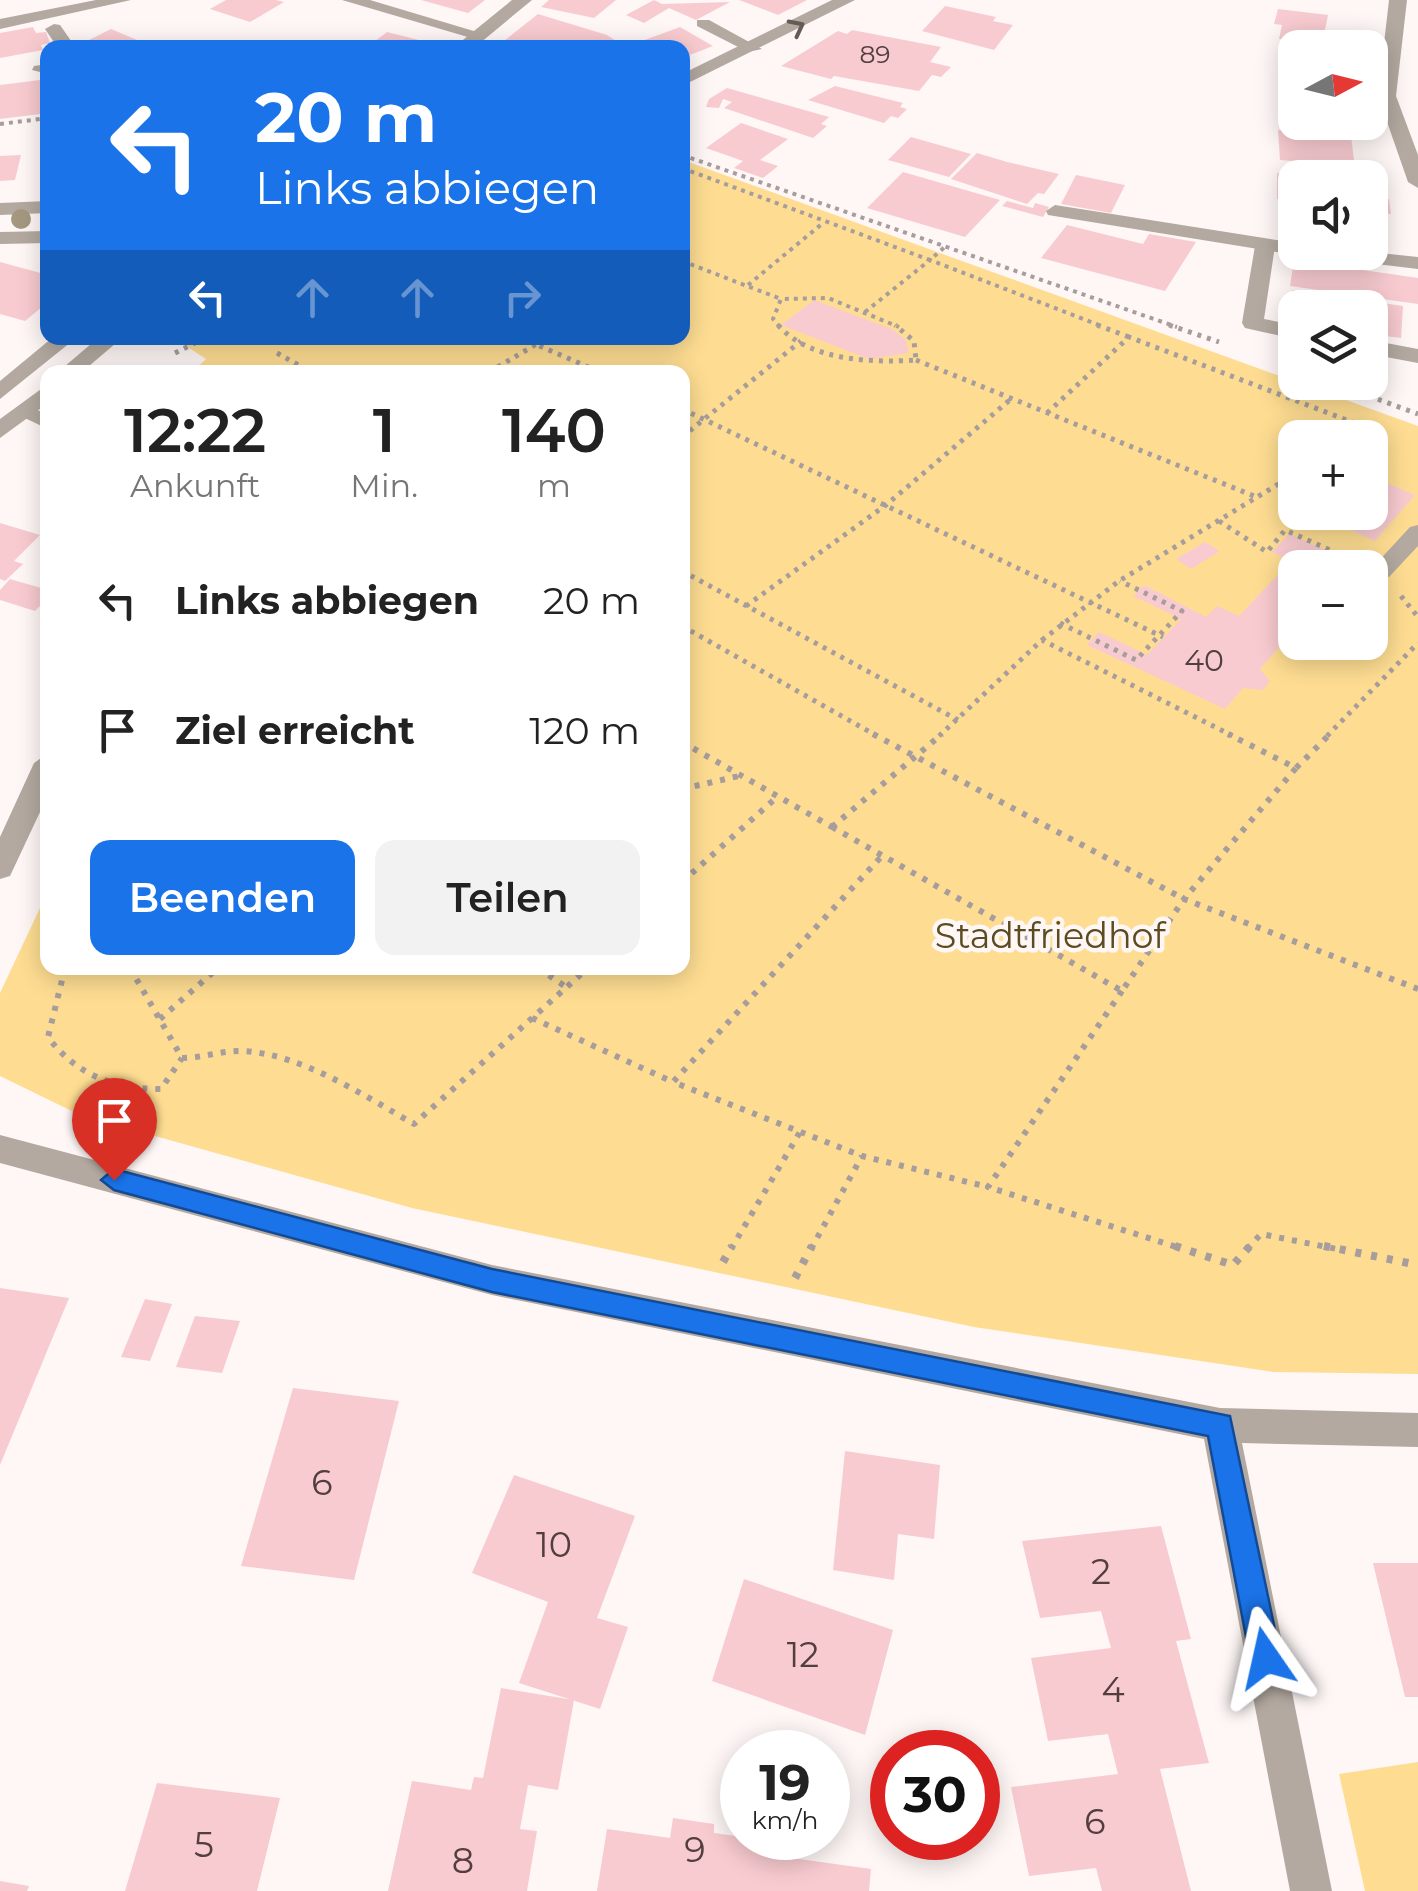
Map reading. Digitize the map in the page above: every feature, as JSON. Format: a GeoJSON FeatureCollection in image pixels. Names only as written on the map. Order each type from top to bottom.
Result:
{"type":"FeatureCollection","features":[{"type":"Feature","properties":{"kind":"street"},"geometry":{"type":"LineString","coordinates":[[0,24],[122,0]]}},
{"type":"Feature","properties":{"kind":"street"},"geometry":{"type":"LineString","coordinates":[[351,0],[478,36]]}},
{"type":"Feature","properties":{"kind":"street"},"geometry":{"type":"LineString","coordinates":[[473,40],[523,0]]}},
{"type":"Feature","properties":{"kind":"street"},"geometry":{"type":"LineString","coordinates":[[690,77],[846,0]]}},
{"type":"Feature","properties":{"kind":"street"},"geometry":{"type":"LineString","coordinates":[[1398,0],[1387,96],[1418,182]]}},
{"type":"Feature","properties":{"kind":"street"},"geometry":{"type":"LineString","coordinates":[[54,29],[62,40]]}},
{"type":"Feature","properties":{"kind":"street"},"geometry":{"type":"LineString","coordinates":[[0,209],[40,208]]}},
{"type":"Feature","properties":{"kind":"street"},"geometry":{"type":"LineString","coordinates":[[0,238],[40,237]]}},
{"type":"Feature","properties":{"kind":"street"},"geometry":{"type":"LineString","coordinates":[[1265,246],[1252,323],[1278,328]]}},
{"type":"Feature","properties":{"kind":"street"},"geometry":{"type":"LineString","coordinates":[[0,392],[57,345]]}},
{"type":"Feature","properties":{"kind":"street"},"geometry":{"type":"LineString","coordinates":[[78,365],[103,345]]}},
{"type":"Feature","properties":{"kind":"street"},"geometry":{"type":"LineString","coordinates":[[1388,350],[1418,356]]}},
{"type":"Feature","properties":{"kind":"street"},"geometry":{"type":"LineString","coordinates":[[0,431],[12,408],[40,395]]}},
{"type":"Feature","properties":{"kind":"street"},"geometry":{"type":"LineString","coordinates":[[12,408],[40,419]]}},
{"type":"Feature","properties":{"kind":"street"},"geometry":{"type":"LineString","coordinates":[[0,868],[40,780]]}},
{"type":"Feature","properties":{"kind":"street"},"geometry":{"type":"LineString","coordinates":[[0,1149],[492,1280],[1220,1425],[1418,1430]]}},
{"type":"Feature","properties":{"kind":"street"},"geometry":{"type":"LineString","coordinates":[[1220,1425],[1312,1891]]}},
{"type":"Feature","properties":{"kind":"lane"},"geometry":{"type":"LineString","coordinates":[[703,24],[754,49]]}},
{"type":"Feature","properties":{"kind":"lane"},"geometry":{"type":"LineString","coordinates":[[1055,211],[1278,247]]}},
{"type":"Feature","properties":{"kind":"lane"},"geometry":{"type":"LineString","coordinates":[[1388,259],[1418,263]]}},
{"type":"Feature","properties":{"kind":"lane"},"geometry":{"type":"LineString","coordinates":[[1388,564],[1418,532]]}},
{"type":"Feature","properties":{"kind":"path"},"geometry":{"type":"LineString","coordinates":[[0,124],[40,119]]}},
{"type":"Feature","properties":{"kind":"path"},"geometry":{"type":"LineString","coordinates":[[690,159],[1220,342]]}},
{"type":"Feature","properties":{"kind":"path"},"geometry":{"type":"LineString","coordinates":[[690,171],[1347,420]]}},
{"type":"Feature","properties":{"kind":"path"},"geometry":{"type":"LineString","coordinates":[[747,286],[824,222]]}},
{"type":"Feature","properties":{"kind":"path"},"geometry":{"type":"LineString","coordinates":[[864,312],[947,245]]}},
{"type":"Feature","properties":{"kind":"path"},"geometry":{"type":"LineString","coordinates":[[690,264],[781,299],[828,298],[896,325],[914,341],[916,360]]}},
{"type":"Feature","properties":{"kind":"path"},"geometry":{"type":"LineString","coordinates":[[781,299],[773,319],[780,330],[801,342],[856,360],[916,360],[1260,498]]}},
{"type":"Feature","properties":{"kind":"path"},"geometry":{"type":"LineString","coordinates":[[1047,413],[1129,337]]}},
{"type":"Feature","properties":{"kind":"path"},"geometry":{"type":"LineString","coordinates":[[690,431],[801,342]]}},
{"type":"Feature","properties":{"kind":"path"},"geometry":{"type":"LineString","coordinates":[[501,365],[534,345]]}},
{"type":"Feature","properties":{"kind":"path"},"geometry":{"type":"LineString","coordinates":[[538,345],[584,365]]}},
{"type":"Feature","properties":{"kind":"path"},"geometry":{"type":"LineString","coordinates":[[277,353],[298,365]]}},
{"type":"Feature","properties":{"kind":"path"},"geometry":{"type":"LineString","coordinates":[[746,606],[886,505],[1011,399]]}},
{"type":"Feature","properties":{"kind":"path"},"geometry":{"type":"LineString","coordinates":[[1380,400],[1418,414]]}},
{"type":"Feature","properties":{"kind":"path"},"geometry":{"type":"LineString","coordinates":[[690,412],[1161,636]]}},
{"type":"Feature","properties":{"kind":"path"},"geometry":{"type":"LineString","coordinates":[[830,828],[916,758],[1060,622],[1119,581],[1278,486]]}},
{"type":"Feature","properties":{"kind":"path"},"geometry":{"type":"LineString","coordinates":[[1219,521],[1268,552],[1285,530],[1293,533]]}},
{"type":"Feature","properties":{"kind":"path"},"geometry":{"type":"LineString","coordinates":[[690,575],[958,720]]}},
{"type":"Feature","properties":{"kind":"path"},"geometry":{"type":"LineString","coordinates":[[1060,622],[1136,660],[1182,611],[1119,581]]}},
{"type":"Feature","properties":{"kind":"path"},"geometry":{"type":"LineString","coordinates":[[690,631],[916,758],[1184,899],[1418,989]]}},
{"type":"Feature","properties":{"kind":"path"},"geometry":{"type":"LineString","coordinates":[[1042,640],[1296,768]]}},
{"type":"Feature","properties":{"kind":"path"},"geometry":{"type":"LineString","coordinates":[[988,1187],[1184,899],[1296,768],[1418,642]]}},
{"type":"Feature","properties":{"kind":"path"},"geometry":{"type":"LineString","coordinates":[[690,747],[880,858],[1122,991]]}},
{"type":"Feature","properties":{"kind":"path"},"geometry":{"type":"LineString","coordinates":[[690,787],[740,776]]}},
{"type":"Feature","properties":{"kind":"path"},"geometry":{"type":"LineString","coordinates":[[690,875],[777,797]]}},
{"type":"Feature","properties":{"kind":"path"},"geometry":{"type":"LineString","coordinates":[[673,1082],[880,858]]}},
{"type":"Feature","properties":{"kind":"path"},"geometry":{"type":"LineString","coordinates":[[63,975],[48,1036],[75,1066],[98,1081],[161,1089],[182,1058]]}},
{"type":"Feature","properties":{"kind":"path"},"geometry":{"type":"LineString","coordinates":[[134,975],[182,1058]]}},
{"type":"Feature","properties":{"kind":"path"},"geometry":{"type":"LineString","coordinates":[[160,1019],[210,975]]}},
{"type":"Feature","properties":{"kind":"path"},"geometry":{"type":"LineString","coordinates":[[548,975],[566,988]]}},
{"type":"Feature","properties":{"kind":"path"},"geometry":{"type":"LineString","coordinates":[[182,1058],[206,1059],[228,1050],[252,1052],[353,1090],[414,1124],[580,975]]}},
{"type":"Feature","properties":{"kind":"path"},"geometry":{"type":"LineString","coordinates":[[532,1018],[673,1082],[862,1156],[988,1187],[1234,1265],[1261,1234],[1418,1265]]}},
{"type":"Feature","properties":{"kind":"path"},"geometry":{"type":"LineString","coordinates":[[723,1262],[800,1132]]}},
{"type":"Feature","properties":{"kind":"path"},"geometry":{"type":"LineString","coordinates":[[795,1278],[862,1156]]}},
{"type":"Feature","properties":{"kind":"green space","name":"Stadtfriedhof"},"geometry":{"type":"Polygon","coordinates":[[[690,163],[1278,375],[1278,400],[1346,400],[1418,426],[1418,1374],[1273,1372],[974,1327],[412,1208],[80,1115],[0,1076],[0,993],[40,908],[40,975],[690,975],[690,365],[200,365],[206,359],[185,345],[690,345],[690,163]]]}},
{"type":"Feature","properties":{"kind":"green space"},"geometry":{"type":"Polygon","coordinates":[[[1418,1762],[1418,1891],[1365,1891],[1339,1774],[1418,1762]]]}},
{"type":"Feature","properties":{"kind":"building"},"geometry":{"type":"Polygon","coordinates":[[[226,0],[284,2],[250,22],[210,9],[226,0]]]}},
{"type":"Feature","properties":{"kind":"building"},"geometry":{"type":"Polygon","coordinates":[[[421,0],[485,0],[468,13],[421,0]]]}},
{"type":"Feature","properties":{"kind":"building"},"geometry":{"type":"Polygon","coordinates":[[[549,0],[616,0],[594,18],[541,7],[549,0]]]}},
{"type":"Feature","properties":{"kind":"building"},"geometry":{"type":"Polygon","coordinates":[[[654,0],[662,4],[730,2],[696,20],[669,8],[644,23],[626,15],[654,0]]]}},
{"type":"Feature","properties":{"kind":"building"},"geometry":{"type":"Polygon","coordinates":[[[739,0],[807,0],[778,15],[739,0]]]}},
{"type":"Feature","properties":{"kind":"building"},"geometry":{"type":"Polygon","coordinates":[[[945,6],[996,17],[993,21],[1013,25],[994,50],[922,31],[945,6]]]}},
{"type":"Feature","properties":{"kind":"building"},"geometry":{"type":"Polygon","coordinates":[[[1278,9],[1328,15],[1325,30],[1281,30],[1282,25],[1274,24],[1278,9]]]}},
{"type":"Feature","properties":{"kind":"building"},"geometry":{"type":"Polygon","coordinates":[[[538,14],[615,40],[505,40],[538,14]]]}},
{"type":"Feature","properties":{"kind":"building"},"geometry":{"type":"Polygon","coordinates":[[[33,27],[36,33],[46,32],[49,40],[40,40],[40,51],[0,58],[0,33],[33,27]]]}},
{"type":"Feature","properties":{"kind":"building"},"geometry":{"type":"Polygon","coordinates":[[[680,27],[713,46],[690,55],[690,40],[645,40],[680,27]]]}},
{"type":"Feature","properties":{"kind":"building"},"geometry":{"type":"Polygon","coordinates":[[[111,29],[137,40],[89,40],[111,29]]]}},
{"type":"Feature","properties":{"kind":"building"},"geometry":{"type":"Polygon","coordinates":[[[852,30],[941,47],[930,62],[951,67],[941,77],[932,75],[919,91],[834,76],[831,79],[781,66],[838,31],[847,34],[852,30]]]}},
{"type":"Feature","properties":{"kind":"building"},"geometry":{"type":"Polygon","coordinates":[[[387,32],[419,40],[376,40],[387,32]]]}},
{"type":"Feature","properties":{"kind":"building"},"geometry":{"type":"Polygon","coordinates":[[[40,80],[40,114],[0,119],[0,85],[40,80]]]}},
{"type":"Feature","properties":{"kind":"building"},"geometry":{"type":"Polygon","coordinates":[[[835,86],[903,103],[900,107],[907,109],[898,118],[891,116],[884,123],[808,100],[835,86]]]}},
{"type":"Feature","properties":{"kind":"building"},"geometry":{"type":"Polygon","coordinates":[[[727,88],[829,117],[821,124],[827,126],[813,138],[724,108],[732,102],[723,99],[719,108],[706,107],[709,99],[727,88]]]}},
{"type":"Feature","properties":{"kind":"building"},"geometry":{"type":"Polygon","coordinates":[[[741,123],[788,139],[760,160],[778,166],[763,178],[734,168],[743,161],[706,148],[741,123]]]}},
{"type":"Feature","properties":{"kind":"building"},"geometry":{"type":"Polygon","coordinates":[[[911,137],[971,154],[949,177],[888,160],[911,137]]]}},
{"type":"Feature","properties":{"kind":"building"},"geometry":{"type":"Polygon","coordinates":[[[1279,140],[1352,140],[1354,160],[1280,160],[1279,140]]]}},
{"type":"Feature","properties":{"kind":"building"},"geometry":{"type":"Polygon","coordinates":[[[977,153],[1059,174],[1044,194],[1038,193],[1027,204],[951,179],[977,153]]]}},
{"type":"Feature","properties":{"kind":"building"},"geometry":{"type":"Polygon","coordinates":[[[21,155],[15,180],[0,181],[0,156],[21,155]]]}},
{"type":"Feature","properties":{"kind":"building"},"geometry":{"type":"Polygon","coordinates":[[[903,172],[1000,200],[965,237],[867,208],[903,172]]]}},
{"type":"Feature","properties":{"kind":"building"},"geometry":{"type":"Polygon","coordinates":[[[1076,175],[1125,185],[1111,213],[1061,204],[1076,175]]]}},
{"type":"Feature","properties":{"kind":"building"},"geometry":{"type":"Polygon","coordinates":[[[1007,201],[1033,208],[1035,203],[1049,207],[1043,217],[1002,206],[1007,201]]]}},
{"type":"Feature","properties":{"kind":"building"},"geometry":{"type":"Polygon","coordinates":[[[1067,225],[1143,244],[1149,234],[1196,242],[1165,291],[1041,258],[1067,225]]]}},
{"type":"Feature","properties":{"kind":"building"},"geometry":{"type":"Polygon","coordinates":[[[0,262],[40,273],[40,309],[25,321],[0,314],[0,262]]]}},
{"type":"Feature","properties":{"kind":"building"},"geometry":{"type":"Polygon","coordinates":[[[1292,270],[1363,270],[1418,278],[1418,304],[1388,300],[1388,290],[1290,286],[1292,270]]]}},
{"type":"Feature","properties":{"kind":"building"},"geometry":{"type":"Polygon","coordinates":[[[814,300],[892,329],[906,340],[909,353],[869,359],[781,325],[814,300]]]}},
{"type":"Feature","properties":{"kind":"building"},"geometry":{"type":"Polygon","coordinates":[[[1388,304],[1403,306],[1401,338],[1388,336],[1388,304]]]}},
{"type":"Feature","properties":{"kind":"building"},"geometry":{"type":"Polygon","coordinates":[[[1388,484],[1415,495],[1388,526],[1388,484]]]}},
{"type":"Feature","properties":{"kind":"building"},"geometry":{"type":"Polygon","coordinates":[[[0,523],[40,535],[14,561],[23,564],[5,581],[0,579],[0,523]]]}},
{"type":"Feature","properties":{"kind":"building"},"geometry":{"type":"Polygon","coordinates":[[[1350,530],[1385,530],[1375,541],[1350,530]]]}},
{"type":"Feature","properties":{"kind":"building"},"geometry":{"type":"Polygon","coordinates":[[[1289,534],[1325,550],[1278,550],[1278,555],[1272,552],[1289,534]]]}},
{"type":"Feature","properties":{"kind":"building"},"geometry":{"type":"Polygon","coordinates":[[[1205,542],[1220,551],[1191,569],[1176,559],[1205,542]]]}},
{"type":"Feature","properties":{"kind":"building"},"geometry":{"type":"Polygon","coordinates":[[[1278,575],[1278,648],[1260,669],[1270,681],[1263,690],[1243,688],[1225,709],[1087,645],[1099,632],[1147,655],[1181,619],[1133,596],[1144,585],[1206,617],[1217,606],[1239,616],[1278,575]]]}},
{"type":"Feature","properties":{"kind":"building"},"geometry":{"type":"Polygon","coordinates":[[[10,579],[40,588],[40,606],[35,611],[0,600],[0,590],[10,579]]]}},
{"type":"Feature","properties":{"kind":"building"},"geometry":{"type":"Polygon","coordinates":[[[0,1288],[69,1298],[0,1465],[0,1288]]]}},
{"type":"Feature","properties":{"kind":"building"},"geometry":{"type":"Polygon","coordinates":[[[145,1299],[172,1304],[150,1361],[121,1357],[145,1299]]]}},
{"type":"Feature","properties":{"kind":"building"},"geometry":{"type":"Polygon","coordinates":[[[195,1316],[240,1321],[222,1373],[176,1367],[195,1316]]]}},
{"type":"Feature","properties":{"kind":"building"},"geometry":{"type":"Polygon","coordinates":[[[293,1388],[399,1401],[354,1580],[241,1566],[293,1388]]]}},
{"type":"Feature","properties":{"kind":"building"},"geometry":{"type":"Polygon","coordinates":[[[845,1451],[940,1465],[934,1539],[898,1534],[894,1580],[833,1570],[845,1451]]]}},
{"type":"Feature","properties":{"kind":"building"},"geometry":{"type":"Polygon","coordinates":[[[514,1475],[635,1516],[597,1618],[628,1627],[600,1709],[519,1683],[548,1602],[472,1573],[514,1475]]]}},
{"type":"Feature","properties":{"kind":"building"},"geometry":{"type":"Polygon","coordinates":[[[1161,1526],[1191,1639],[1176,1641],[1209,1763],[1160,1769],[1191,1891],[1102,1891],[1096,1868],[1029,1876],[1011,1787],[1118,1774],[1108,1734],[1048,1741],[1031,1658],[1111,1648],[1101,1611],[1040,1618],[1022,1541],[1161,1526]]]}},
{"type":"Feature","properties":{"kind":"building"},"geometry":{"type":"Polygon","coordinates":[[[1373,1563],[1418,1563],[1418,1697],[1405,1697],[1373,1563]]]}},
{"type":"Feature","properties":{"kind":"building"},"geometry":{"type":"Polygon","coordinates":[[[744,1579],[893,1630],[865,1735],[712,1681],[744,1579]]]}},
{"type":"Feature","properties":{"kind":"building"},"geometry":{"type":"Polygon","coordinates":[[[501,1688],[574,1700],[558,1790],[528,1785],[520,1829],[537,1831],[527,1891],[388,1891],[412,1781],[471,1790],[474,1777],[483,1778],[501,1688]]]}},
{"type":"Feature","properties":{"kind":"building"},"geometry":{"type":"Polygon","coordinates":[[[157,1783],[280,1798],[257,1891],[125,1891],[157,1783]]]}},
{"type":"Feature","properties":{"kind":"building"},"geometry":{"type":"Polygon","coordinates":[[[673,1818],[714,1824],[714,1833],[720,1834],[720,1860],[806,1860],[871,1869],[869,1891],[597,1891],[607,1829],[670,1838],[673,1818]]]}},
{"type":"Feature","properties":{"kind":"building"},"geometry":{"type":"Polygon","coordinates":[[[0,1881],[29,1886],[27,1891],[0,1891],[0,1881]]]}},
{"type":"Feature","properties":{"kind":"route"},"geometry":{"type":"LineString","coordinates":[[114,1180],[492,1280],[1220,1425],[1266,1658]]}}]}
